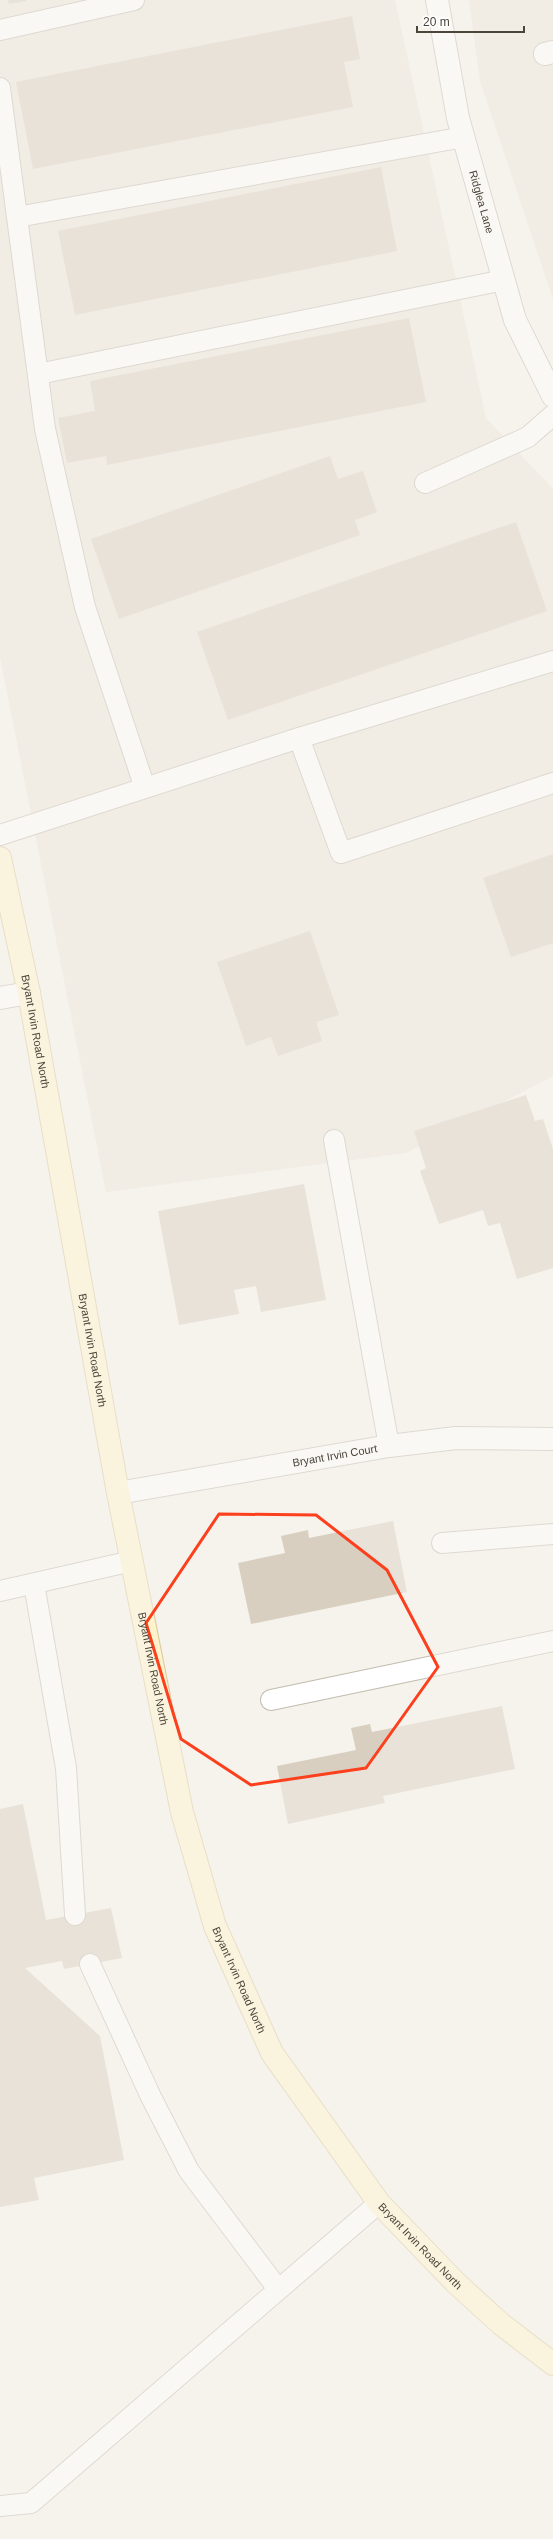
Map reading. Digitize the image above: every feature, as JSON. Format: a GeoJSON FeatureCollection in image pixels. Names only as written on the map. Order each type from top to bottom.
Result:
{"type":"FeatureCollection","features":[{"type":"Feature","properties":{"kind":"main road","name":"Bryant Irvin Road North"},"geometry":{"type":"LineString","coordinates":[[0,858],[29,993],[118,1493],[182,1812],[215,1926],[272,2053],[379,2203],[456,2283],[501,2324],[553,2364]]}},
{"type":"Feature","properties":{"kind":"street","name":"Ridglea Lane"},"geometry":{"type":"LineString","coordinates":[[437,0],[464,137],[515,320],[553,396]]}},
{"type":"Feature","properties":{"kind":"street"},"geometry":{"type":"LineString","coordinates":[[0,998],[29,993]]}},
{"type":"Feature","properties":{"kind":"street","name":"Bryant Irvin Court"},"geometry":{"type":"LineString","coordinates":[[118,1493],[389,1446],[456,1438],[553,1439]]}},
{"type":"Feature","properties":{"kind":"lane"},"geometry":{"type":"LineString","coordinates":[[0,30],[134,0]]}},
{"type":"Feature","properties":{"kind":"lane"},"geometry":{"type":"LineString","coordinates":[[0,88],[45,429],[86,607],[145,788]]}},
{"type":"Feature","properties":{"kind":"lane"},"geometry":{"type":"LineString","coordinates":[[17,217],[464,137]]}},
{"type":"Feature","properties":{"kind":"lane"},"geometry":{"type":"LineString","coordinates":[[38,374],[504,280]]}},
{"type":"Feature","properties":{"kind":"lane"},"geometry":{"type":"LineString","coordinates":[[425,484],[528,437],[553,415]]}},
{"type":"Feature","properties":{"kind":"lane"},"geometry":{"type":"LineString","coordinates":[[0,835],[299,738],[553,660]]}},
{"type":"Feature","properties":{"kind":"lane"},"geometry":{"type":"LineString","coordinates":[[299,738],[341,853],[553,783]]}},
{"type":"Feature","properties":{"kind":"lane"},"geometry":{"type":"LineString","coordinates":[[334,1140],[389,1446]]}},
{"type":"Feature","properties":{"kind":"lane"},"geometry":{"type":"LineString","coordinates":[[442,1543],[553,1534]]}},
{"type":"Feature","properties":{"kind":"lane"},"geometry":{"type":"LineString","coordinates":[[0,1591],[132,1562]]}},
{"type":"Feature","properties":{"kind":"lane"},"geometry":{"type":"LineString","coordinates":[[34,1584],[66,1768],[75,1915]]}},
{"type":"Feature","properties":{"kind":"lane"},"geometry":{"type":"LineString","coordinates":[[271,1700],[553,1641]]}},
{"type":"Feature","properties":{"kind":"lane"},"geometry":{"type":"LineString","coordinates":[[90,1964],[151,2097],[189,2171],[278,2289]]}},
{"type":"Feature","properties":{"kind":"lane"},"geometry":{"type":"LineString","coordinates":[[0,2506],[31,2503],[379,2203]]}},
{"type":"Feature","properties":{"kind":"highlighted area"},"geometry":{"type":"Polygon","coordinates":[[[219,1514],[316,1515],[387,1570],[438,1667],[366,1768],[251,1785],[181,1739],[146,1623],[219,1514]]]}},
{"type":"Feature","properties":{"kind":"shaded area"},"geometry":{"type":"Polygon","coordinates":[[[0,0],[395,0],[486,418],[553,489],[553,1076],[406,1153],[106,1192],[0,657],[0,0]]]}},
{"type":"Feature","properties":{"kind":"shaded area"},"geometry":{"type":"Polygon","coordinates":[[[469,0],[553,0],[553,299],[480,81],[469,0]]]}},
{"type":"Feature","properties":{"kind":"building"},"geometry":{"type":"Polygon","coordinates":[[[8,0],[26,0],[27,1],[9,4],[8,0]]]}},
{"type":"Feature","properties":{"kind":"building"},"geometry":{"type":"Polygon","coordinates":[[[352,16],[360,59],[344,62],[353,107],[33,169],[16,82],[352,16]]]}},
{"type":"Feature","properties":{"kind":"building"},"geometry":{"type":"Polygon","coordinates":[[[381,167],[397,251],[75,315],[58,231],[381,167]]]}},
{"type":"Feature","properties":{"kind":"building"},"geometry":{"type":"Polygon","coordinates":[[[409,318],[426,402],[107,465],[106,456],[67,463],[58,418],[95,411],[90,381],[409,318]]]}},
{"type":"Feature","properties":{"kind":"building"},"geometry":{"type":"Polygon","coordinates":[[[330,456],[338,479],[363,471],[377,512],[355,520],[360,535],[119,619],[91,539],[330,456]]]}},
{"type":"Feature","properties":{"kind":"building"},"geometry":{"type":"Polygon","coordinates":[[[516,522],[547,611],[228,720],[197,632],[516,522]]]}},
{"type":"Feature","properties":{"kind":"building"},"geometry":{"type":"Polygon","coordinates":[[[553,854],[553,943],[511,957],[483,878],[553,854]]]}},
{"type":"Feature","properties":{"kind":"building"},"geometry":{"type":"Polygon","coordinates":[[[310,931],[339,1015],[316,1022],[322,1041],[278,1056],[271,1037],[246,1046],[217,962],[310,931]]]}},
{"type":"Feature","properties":{"kind":"building"},"geometry":{"type":"Polygon","coordinates":[[[526,1095],[535,1121],[543,1119],[553,1149],[553,1268],[517,1279],[500,1223],[488,1226],[483,1210],[439,1224],[420,1171],[426,1168],[414,1131],[526,1095]]]}},
{"type":"Feature","properties":{"kind":"building"},"geometry":{"type":"Polygon","coordinates":[[[304,1184],[326,1300],[261,1312],[256,1286],[234,1290],[239,1314],[179,1325],[158,1211],[304,1184]]]}},
{"type":"Feature","properties":{"kind":"building"},"geometry":{"type":"Polygon","coordinates":[[[393,1521],[407,1592],[251,1624],[238,1563],[285,1553],[281,1536],[308,1530],[309,1538],[393,1521]]]}},
{"type":"Feature","properties":{"kind":"building"},"geometry":{"type":"Polygon","coordinates":[[[502,1706],[515,1769],[383,1796],[385,1803],[288,1824],[277,1766],[356,1750],[351,1728],[370,1724],[372,1732],[502,1706]]]}},
{"type":"Feature","properties":{"kind":"building"},"geometry":{"type":"Polygon","coordinates":[[[23,1804],[46,1920],[111,1908],[122,1958],[64,1969],[62,1961],[25,1968],[100,2036],[124,2160],[34,2178],[39,2200],[0,2207],[0,1809],[23,1804]]]}}]}
